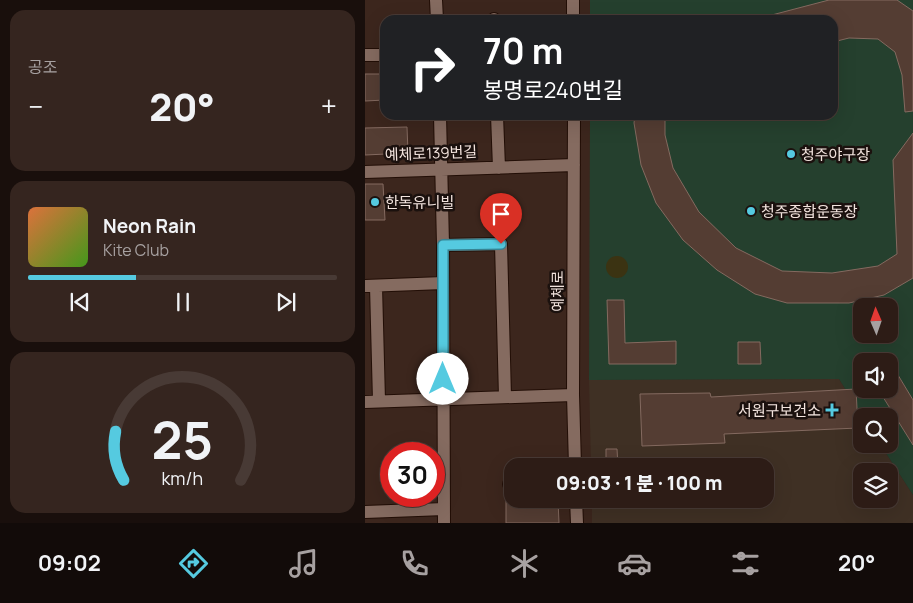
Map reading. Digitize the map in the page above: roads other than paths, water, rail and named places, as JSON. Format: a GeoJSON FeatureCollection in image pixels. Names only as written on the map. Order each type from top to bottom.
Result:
{"type":"FeatureCollection","features":[{"type":"Feature","properties":{"kind":"street"},"geometry":{"type":"LineString","coordinates":[[436,0],[437,15]]}},
{"type":"Feature","properties":{"kind":"street"},"geometry":{"type":"LineString","coordinates":[[573,0],[573,15]]}},
{"type":"Feature","properties":{"kind":"street"},"geometry":{"type":"LineString","coordinates":[[365,55],[380,55]]}},
{"type":"Feature","properties":{"kind":"street"},"geometry":{"type":"LineString","coordinates":[[440,120],[443,245],[444,523]]}},
{"type":"Feature","properties":{"kind":"street","name":"예체로139번길"},"geometry":{"type":"LineString","coordinates":[[497,120],[499,168]]}},
{"type":"Feature","properties":{"kind":"street","name":"예체로"},"geometry":{"type":"LineString","coordinates":[[574,120],[573,395],[575,458]]}},
{"type":"Feature","properties":{"kind":"street","name":"예체로139번길"},"geometry":{"type":"LineString","coordinates":[[365,172],[574,165]]}},
{"type":"Feature","properties":{"kind":"street"},"geometry":{"type":"LineString","coordinates":[[443,245],[501,244],[505,397]]}},
{"type":"Feature","properties":{"kind":"street"},"geometry":{"type":"LineString","coordinates":[[379,401],[371,286],[443,283]]}},
{"type":"Feature","properties":{"kind":"street"},"geometry":{"type":"LineString","coordinates":[[365,402],[573,395]]}},
{"type":"Feature","properties":{"kind":"street"},"geometry":{"type":"LineString","coordinates":[[576,508],[577,523]]}},
{"type":"Feature","properties":{"kind":"street"},"geometry":{"type":"LineString","coordinates":[[371,516],[444,509]]}},
{"type":"Feature","properties":{"kind":"place","name":"청주야구장"},"geometry":{"type":"Point","coordinates":[791,154]}},
{"type":"Feature","properties":{"kind":"place","name":"한독유니빌"},"geometry":{"type":"Point","coordinates":[375,202]}},
{"type":"Feature","properties":{"kind":"place","name":"청주종합운동장"},"geometry":{"type":"Point","coordinates":[751,211]}},
{"type":"Feature","properties":{"kind":"place","name":"서원구보건소"},"geometry":{"type":"Point","coordinates":[832,410]}}]}
